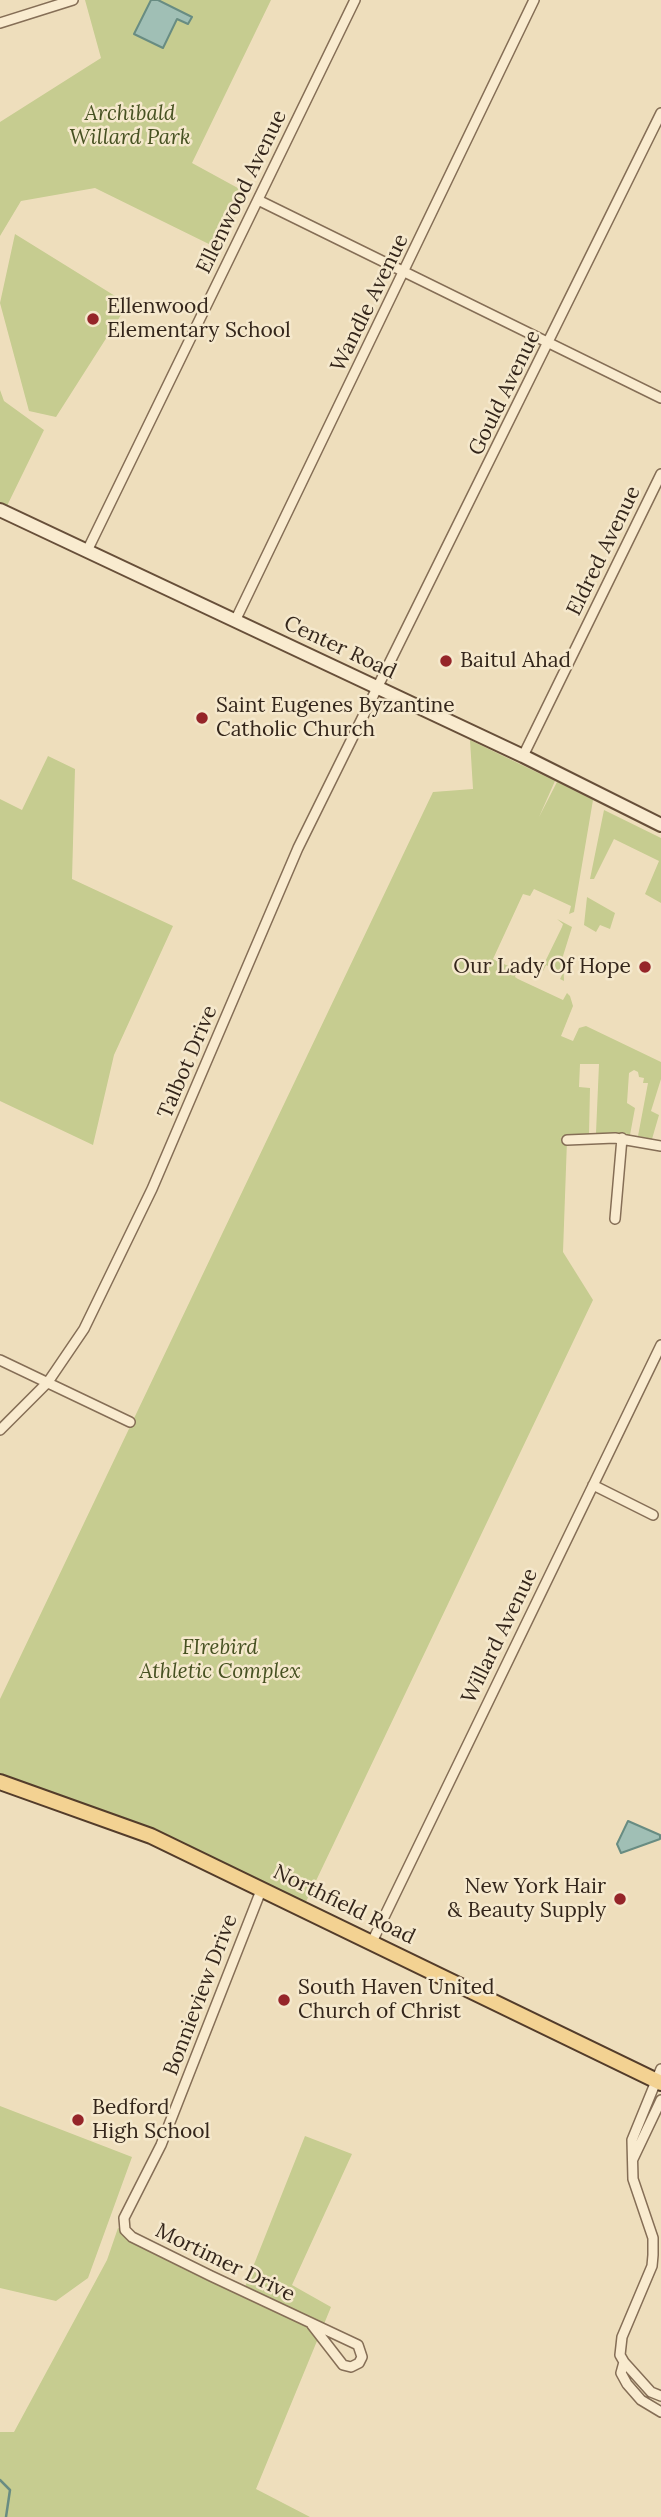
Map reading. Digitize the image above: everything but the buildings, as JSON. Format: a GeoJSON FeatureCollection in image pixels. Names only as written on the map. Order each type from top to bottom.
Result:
{"type":"FeatureCollection","features":[{"type":"Feature","properties":{"kind":"main road","name":"Center Road"},"geometry":{"type":"LineString","coordinates":[[0,510],[523,756],[661,825]]}},
{"type":"Feature","properties":{"kind":"main road","name":"Northfield Road"},"geometry":{"type":"LineString","coordinates":[[0,1782],[141,1832],[659,2078]]}},
{"type":"Feature","properties":{"kind":"street"},"geometry":{"type":"LineString","coordinates":[[0,23],[73,0]]}},
{"type":"Feature","properties":{"kind":"street","name":"Ellenwood Avenue"},"geometry":{"type":"LineString","coordinates":[[87,551],[355,0]]}},
{"type":"Feature","properties":{"kind":"street","name":"Wandle Avenue"},"geometry":{"type":"LineString","coordinates":[[235,621],[534,0]]}},
{"type":"Feature","properties":{"kind":"street","name":"Gould Avenue"},"geometry":{"type":"LineString","coordinates":[[379,688],[661,113]]}},
{"type":"Feature","properties":{"kind":"street"},"geometry":{"type":"LineString","coordinates":[[258,200],[661,398]]}},
{"type":"Feature","properties":{"kind":"street","name":"Eldred Avenue"},"geometry":{"type":"LineString","coordinates":[[523,756],[661,474]]}},
{"type":"Feature","properties":{"kind":"street","name":"Talbot Drive"},"geometry":{"type":"LineString","coordinates":[[0,1430],[48,1382],[84,1329],[152,1189],[298,848],[379,688]]}},
{"type":"Feature","properties":{"kind":"street"},"geometry":{"type":"LineString","coordinates":[[615,1219],[622,1139]]}},
{"type":"Feature","properties":{"kind":"street"},"geometry":{"type":"LineString","coordinates":[[567,1140],[622,1139],[661,1146]]}},
{"type":"Feature","properties":{"kind":"street","name":"Willard Avenue"},"geometry":{"type":"LineString","coordinates":[[372,1942],[661,1345]]}},
{"type":"Feature","properties":{"kind":"street"},"geometry":{"type":"LineString","coordinates":[[0,1360],[130,1422]]}},
{"type":"Feature","properties":{"kind":"street"},"geometry":{"type":"LineString","coordinates":[[593,1485],[653,1515]]}},
{"type":"Feature","properties":{"kind":"street","name":"Bonnieview Drive"},"geometry":{"type":"LineString","coordinates":[[125,2230],[124,2218],[161,2145],[262,1888]]}},
{"type":"Feature","properties":{"kind":"street"},"geometry":{"type":"LineString","coordinates":[[659,2078],[634,2133],[632,2161],[633,2179],[653,2238],[652,2266],[622,2337],[620,2354],[651,2392],[661,2396]]}},
{"type":"Feature","properties":{"kind":"street"},"geometry":{"type":"LineString","coordinates":[[632,2161],[661,2100]]}},
{"type":"Feature","properties":{"kind":"street","name":"Mortimer Drive"},"geometry":{"type":"LineString","coordinates":[[125,2230],[132,2237],[358,2345],[362,2357],[359,2363],[351,2367],[343,2365],[312,2325]]}},
{"type":"Feature","properties":{"kind":"street"},"geometry":{"type":"LineString","coordinates":[[624,2362],[621,2374],[627,2384],[641,2400],[661,2412]]}},
{"type":"Feature","properties":{"kind":"green space","name":"Archibald Willard Park"},"geometry":{"type":"Polygon","coordinates":[[[85,0],[271,0],[192,163],[247,193],[219,249],[95,188],[21,201],[0,236],[0,122],[101,58],[85,0]]]}},
{"type":"Feature","properties":{"kind":"green space"},"geometry":{"type":"Polygon","coordinates":[[[15,234],[128,304],[56,417],[29,411],[0,303],[15,234]]]}},
{"type":"Feature","properties":{"kind":"green space"},"geometry":{"type":"Polygon","coordinates":[[[0,390],[4,401],[44,430],[4,512],[0,510],[0,390]]]}},
{"type":"Feature","properties":{"kind":"green space","name":"FIrebird Athletic Complex"},"geometry":{"type":"Polygon","coordinates":[[[470,740],[555,781],[539,817],[557,782],[593,800],[574,912],[569,914],[571,906],[534,889],[530,896],[523,894],[493,959],[517,970],[515,977],[518,979],[563,1000],[567,993],[570,996],[573,1006],[561,1036],[573,1041],[579,1028],[586,1026],[661,1062],[661,1079],[651,1111],[659,1115],[652,1139],[638,1136],[648,1083],[643,1083],[644,1078],[639,1077],[634,1070],[629,1073],[627,1103],[635,1108],[630,1135],[596,1133],[599,1064],[580,1064],[579,1087],[590,1088],[589,1134],[560,1137],[567,1140],[563,1252],[593,1300],[303,1908],[262,1888],[0,1782],[0,1699],[433,792],[473,789],[470,740]]]}},
{"type":"Feature","properties":{"kind":"green space"},"geometry":{"type":"Polygon","coordinates":[[[48,756],[75,769],[72,879],[173,926],[114,1055],[93,1145],[0,1101],[0,799],[22,810],[48,756]]]}},
{"type":"Feature","properties":{"kind":"green space"},"geometry":{"type":"Polygon","coordinates":[[[604,810],[661,838],[661,903],[645,894],[659,861],[614,839],[594,879],[590,879],[604,810]]]}},
{"type":"Feature","properties":{"kind":"green space"},"geometry":{"type":"Polygon","coordinates":[[[587,897],[615,913],[610,929],[600,925],[596,932],[584,925],[587,897]]]}},
{"type":"Feature","properties":{"kind":"green space"},"geometry":{"type":"Polygon","coordinates":[[[557,919],[572,927],[563,956],[564,981],[560,979],[563,973],[546,965],[543,971],[535,967],[542,968],[562,927],[563,924],[557,919]]]}},
{"type":"Feature","properties":{"kind":"green space"},"geometry":{"type":"Polygon","coordinates":[[[0,2106],[132,2157],[88,2278],[56,2301],[0,2288],[0,2106]]]}},
{"type":"Feature","properties":{"kind":"green space"},"geometry":{"type":"Polygon","coordinates":[[[305,2136],[352,2154],[292,2285],[331,2307],[256,2489],[310,2517],[0,2517],[0,2432],[14,2432],[107,2260],[118,2228],[243,2292],[305,2136]]]}},
{"type":"Feature","properties":{"kind":"water"},"geometry":{"type":"Polygon","coordinates":[[[151,0],[158,0],[192,17],[188,24],[177,19],[163,48],[134,34],[151,0]]]}},
{"type":"Feature","properties":{"kind":"water"},"geometry":{"type":"Polygon","coordinates":[[[628,1821],[660,1835],[660,1839],[621,1853],[617,1844],[628,1821]]]}},
{"type":"Feature","properties":{"kind":"waterway"},"geometry":{"type":"LineString","coordinates":[[0,2480],[10,2490],[6,2517]]}},
{"type":"Feature","properties":{"kind":"place","name":"Ellenwood Elementary School"},"geometry":{"type":"Point","coordinates":[93,319]}},
{"type":"Feature","properties":{"kind":"place","name":"Baitul Ahad"},"geometry":{"type":"Point","coordinates":[446,661]}},
{"type":"Feature","properties":{"kind":"place","name":"Saint Eugenes Byzantine Catholic Church"},"geometry":{"type":"Point","coordinates":[202,718]}},
{"type":"Feature","properties":{"kind":"place","name":"Our Lady Of Hope"},"geometry":{"type":"Point","coordinates":[645,967]}},
{"type":"Feature","properties":{"kind":"place","name":"New York Hair & Beauty Supply"},"geometry":{"type":"Point","coordinates":[620,1899]}},
{"type":"Feature","properties":{"kind":"place","name":"South Haven United Church of Christ"},"geometry":{"type":"Point","coordinates":[284,2000]}},
{"type":"Feature","properties":{"kind":"place","name":"Bedford High School"},"geometry":{"type":"Point","coordinates":[78,2120]}}]}
